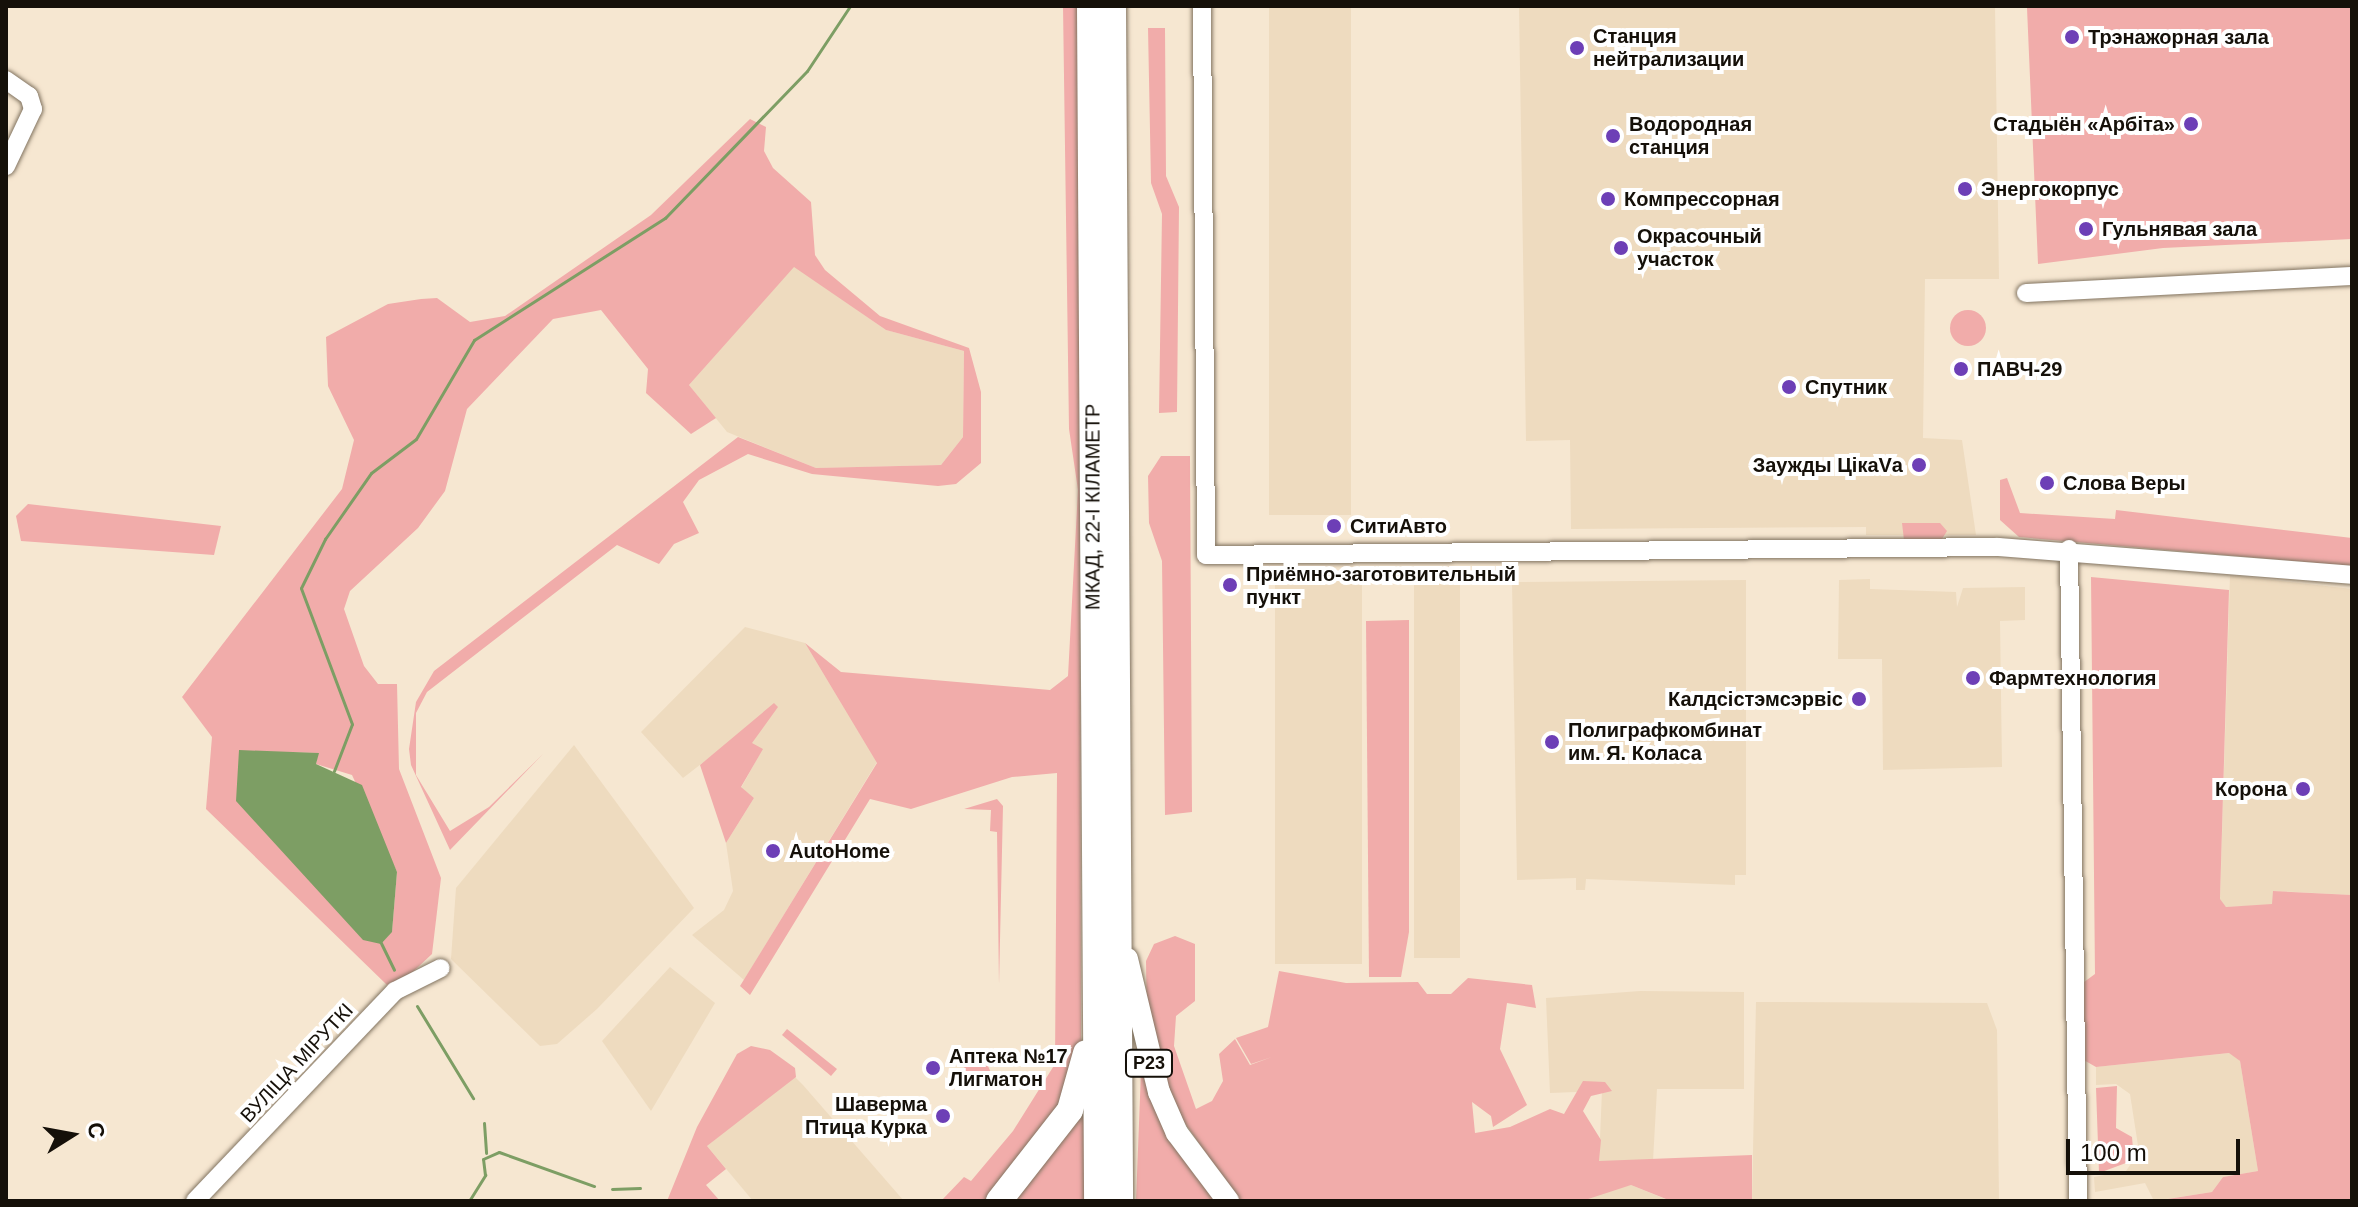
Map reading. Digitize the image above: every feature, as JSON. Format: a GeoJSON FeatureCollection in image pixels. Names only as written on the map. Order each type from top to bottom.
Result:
{"type":"FeatureCollection","features":[{"type":"Feature","properties":{"kind":"highway","name":"МКАД, 22-І КІЛАМЕТР"},"geometry":{"type":"LineString","coordinates":[[1090,6],[1104,1001]]}},
{"type":"Feature","properties":{"kind":"highway","name":"МКАД, 22-І КІЛАМЕТР"},"geometry":{"type":"LineString","coordinates":[[1104,1001],[1121,921],[1113,6]]}},
{"type":"Feature","properties":{"kind":"highway"},"geometry":{"type":"LineString","coordinates":[[999,1201],[1070,1110],[1104,1001]]}},
{"type":"Feature","properties":{"kind":"highway"},"geometry":{"type":"LineString","coordinates":[[1097,1201],[1104,1001]]}},
{"type":"Feature","properties":{"kind":"highway"},"geometry":{"type":"LineString","coordinates":[[1104,1001],[1120,1201]]}},
{"type":"Feature","properties":{"kind":"main road","name":"Р23"},"geometry":{"type":"LineString","coordinates":[[1121,921],[1159,1092],[1177,1133],[1228,1201]]}},
{"type":"Feature","properties":{"kind":"street"},"geometry":{"type":"LineString","coordinates":[[1202,6],[1206,555],[2069,549],[2352,575]]}},
{"type":"Feature","properties":{"kind":"street"},"geometry":{"type":"LineString","coordinates":[[6,80],[29,96],[33,118],[6,166]]}},
{"type":"Feature","properties":{"kind":"street"},"geometry":{"type":"LineString","coordinates":[[2026,293],[2352,276]]}},
{"type":"Feature","properties":{"kind":"street"},"geometry":{"type":"LineString","coordinates":[[2069,549],[2078,1201]]}},
{"type":"Feature","properties":{"kind":"street"},"geometry":{"type":"LineString","coordinates":[[2102,551],[2163,566],[2352,585]]}},
{"type":"Feature","properties":{"kind":"street","name":"ВУЛІЦА МІРУТКІ"},"geometry":{"type":"LineString","coordinates":[[195,1201],[395,991],[441,968]]}},
{"type":"Feature","properties":{"kind":"shaded area"},"geometry":{"type":"Polygon","coordinates":[[[1063,6],[1079,6],[1081,1043],[1074,1092],[993,1201],[941,1201],[964,1177],[971,1181],[1013,1131],[1055,1064],[1057,773],[1012,777],[911,809],[870,799],[750,995],[740,986],[877,763],[805,643],[841,672],[1050,690],[1068,676],[1078,490],[1069,429],[1063,6]]]}},
{"type":"Feature","properties":{"kind":"shaded area"},"geometry":{"type":"Polygon","coordinates":[[[1269,6],[1351,6],[1351,515],[1269,515],[1269,6]]]}},
{"type":"Feature","properties":{"kind":"shaded area"},"geometry":{"type":"Polygon","coordinates":[[[1519,6],[1995,6],[1999,279],[1925,279],[1923,438],[1962,440],[1976,535],[1866,535],[1866,527],[1571,529],[1570,440],[1526,441],[1519,6]]]}},
{"type":"Feature","properties":{"kind":"shaded area","name":"Стадыён «Арбіта»"},"geometry":{"type":"Polygon","coordinates":[[[2352,6],[2352,239],[2163,248],[2038,264],[2027,8],[2352,6]]]}},
{"type":"Feature","properties":{"kind":"shaded area"},"geometry":{"type":"Polygon","coordinates":[[[1148,28],[1165,28],[1166,176],[1179,207],[1177,412],[1159,413],[1162,214],[1151,183],[1148,28]]]}},
{"type":"Feature","properties":{"kind":"shaded area"},"geometry":{"type":"Polygon","coordinates":[[[750,119],[766,127],[764,151],[773,168],[811,202],[815,255],[825,270],[880,316],[969,348],[981,392],[981,463],[956,484],[938,486],[812,474],[748,454],[699,480],[683,502],[699,533],[674,544],[659,564],[617,545],[427,692],[416,713],[416,775],[450,831],[489,807],[543,754],[450,850],[411,765],[409,749],[416,702],[434,671],[738,437],[816,468],[941,465],[963,437],[964,351],[886,330],[794,267],[689,385],[716,418],[691,434],[646,393],[648,369],[601,310],[553,319],[467,409],[445,491],[418,528],[350,591],[344,609],[364,666],[378,684],[397,684],[399,769],[441,878],[432,954],[403,981],[387,985],[206,809],[212,737],[182,697],[342,489],[354,440],[328,386],[326,337],[388,304],[421,299],[437,298],[470,322],[505,316],[651,215],[750,119]],[[239,751],[381,944],[392,931],[397,872],[352,775],[316,764],[318,753],[239,751]]]}},
{"type":"Feature","properties":{"kind":"shaded area"},"geometry":{"type":"Polygon","coordinates":[[[794,266],[886,330],[964,351],[963,437],[941,465],[816,468],[727,432],[689,385],[794,266]]]}},
{"type":"Feature","properties":{"kind":"shaded area"},"geometry":{"type":"Polygon","coordinates":[[[1968,310],[1981,315],[1986,328],[1981,341],[1968,346],[1955,341],[1950,328],[1955,315],[1968,310]]]}},
{"type":"Feature","properties":{"kind":"shaded area"},"geometry":{"type":"Polygon","coordinates":[[[1161,456],[1190,456],[1192,812],[1165,815],[1162,561],[1149,523],[1148,476],[1161,456]]]}},
{"type":"Feature","properties":{"kind":"shaded area"},"geometry":{"type":"Polygon","coordinates":[[[2007,478],[2020,513],[2115,519],[2116,510],[2352,538],[2352,566],[2019,537],[2000,520],[2000,480],[2007,478]]]}},
{"type":"Feature","properties":{"kind":"shaded area"},"geometry":{"type":"Polygon","coordinates":[[[28,504],[221,526],[214,555],[21,541],[16,516],[28,504]]]}},
{"type":"Feature","properties":{"kind":"shaded area"},"geometry":{"type":"Polygon","coordinates":[[[1902,523],[1940,523],[1947,531],[1942,539],[1904,540],[1902,523]]]}},
{"type":"Feature","properties":{"kind":"shaded area"},"geometry":{"type":"Polygon","coordinates":[[[2230,575],[2352,589],[2352,895],[2274,891],[2273,905],[2226,907],[2220,900],[2230,575]]]}},
{"type":"Feature","properties":{"kind":"shaded area"},"geometry":{"type":"Polygon","coordinates":[[[1275,576],[1362,576],[1362,964],[1275,964],[1275,576]]]}},
{"type":"Feature","properties":{"kind":"shaded area"},"geometry":{"type":"Polygon","coordinates":[[[1414,577],[1460,577],[1460,958],[1414,958],[1414,577]]]}},
{"type":"Feature","properties":{"kind":"shaded area"},"geometry":{"type":"Polygon","coordinates":[[[2091,577],[2229,590],[2220,899],[2226,907],[2272,904],[2273,891],[2352,895],[2352,1201],[2155,1201],[2212,1192],[2223,1177],[2258,1171],[2240,1061],[2229,1053],[2096,1067],[2082,1059],[2080,985],[2095,974],[2091,577]]]}},
{"type":"Feature","properties":{"kind":"shaded area"},"geometry":{"type":"Polygon","coordinates":[[[1870,579],[1870,589],[1956,592],[1957,607],[1963,588],[2025,587],[2025,620],[2000,621],[2002,767],[1883,770],[1882,659],[1838,659],[1839,580],[1870,579]]]}},
{"type":"Feature","properties":{"kind":"shaded area"},"geometry":{"type":"Polygon","coordinates":[[[1746,580],[1746,875],[1735,875],[1735,885],[1586,879],[1585,890],[1576,890],[1576,878],[1517,880],[1512,582],[1746,580]]]}},
{"type":"Feature","properties":{"kind":"shaded area"},"geometry":{"type":"Polygon","coordinates":[[[1409,620],[1409,932],[1401,977],[1369,977],[1366,621],[1409,620]]]}},
{"type":"Feature","properties":{"kind":"shaded area"},"geometry":{"type":"Polygon","coordinates":[[[745,627],[805,643],[877,762],[744,980],[692,935],[724,910],[733,891],[726,843],[754,798],[741,788],[762,750],[723,747],[683,778],[641,732],[745,627]]]}},
{"type":"Feature","properties":{"kind":"shaded area"},"geometry":{"type":"Polygon","coordinates":[[[774,703],[778,707],[752,743],[763,749],[741,787],[754,798],[726,843],[700,765],[774,703]]]}},
{"type":"Feature","properties":{"kind":"shaded area"},"geometry":{"type":"Polygon","coordinates":[[[574,745],[694,908],[597,1009],[557,1044],[540,1046],[451,959],[456,888],[574,745]]]}},
{"type":"Feature","properties":{"kind":"shaded area"},"geometry":{"type":"Polygon","coordinates":[[[239,750],[319,753],[316,764],[362,785],[397,872],[392,932],[381,944],[363,940],[236,801],[239,750]]]}},
{"type":"Feature","properties":{"kind":"shaded area"},"geometry":{"type":"Polygon","coordinates":[[[997,799],[1003,806],[999,985],[997,832],[990,831],[991,810],[964,809],[997,799]]]}},
{"type":"Feature","properties":{"kind":"shaded area"},"geometry":{"type":"Polygon","coordinates":[[[1175,936],[1195,944],[1195,1001],[1176,1016],[1174,1046],[1196,1109],[1212,1101],[1223,1081],[1219,1054],[1235,1039],[1250,1065],[1272,1057],[1251,1064],[1236,1038],[1268,1027],[1279,971],[1346,983],[1418,982],[1427,994],[1451,994],[1468,978],[1532,985],[1536,1008],[1507,1003],[1500,1049],[1527,1105],[1493,1127],[1491,1116],[1472,1102],[1475,1133],[1510,1127],[1550,1109],[1564,1114],[1583,1081],[1605,1082],[1612,1091],[1591,1096],[1583,1111],[1601,1140],[1599,1161],[1752,1155],[1752,1201],[1671,1201],[1631,1185],[1582,1201],[1239,1201],[1178,1113],[1147,1027],[1146,961],[1154,944],[1175,936]]]}},
{"type":"Feature","properties":{"kind":"shaded area"},"geometry":{"type":"Polygon","coordinates":[[[670,967],[715,1003],[651,1111],[602,1041],[670,967]]]}},
{"type":"Feature","properties":{"kind":"shaded area"},"geometry":{"type":"Polygon","coordinates":[[[1640,991],[1744,992],[1744,1089],[1657,1089],[1653,1161],[1599,1161],[1602,1091],[1550,1093],[1546,998],[1640,991]]]}},
{"type":"Feature","properties":{"kind":"shaded area"},"geometry":{"type":"Polygon","coordinates":[[[1756,1002],[1987,1003],[1997,1030],[1999,1201],[1752,1201],[1756,1002]]]}},
{"type":"Feature","properties":{"kind":"shaded area"},"geometry":{"type":"Polygon","coordinates":[[[787,1029],[837,1069],[831,1076],[782,1035],[787,1029]]]}},
{"type":"Feature","properties":{"kind":"shaded area"},"geometry":{"type":"Polygon","coordinates":[[[751,1046],[770,1050],[795,1068],[796,1077],[707,1146],[726,1169],[706,1185],[720,1201],[667,1201],[697,1127],[737,1054],[751,1046]]]}},
{"type":"Feature","properties":{"kind":"shaded area"},"geometry":{"type":"Polygon","coordinates":[[[980,1048],[992,1075],[969,1079],[960,1073],[980,1048]]]}},
{"type":"Feature","properties":{"kind":"shaded area"},"geometry":{"type":"Polygon","coordinates":[[[2230,1053],[2240,1061],[2258,1171],[2223,1177],[2212,1192],[2154,1201],[2145,1183],[2095,1192],[2094,1177],[2126,1171],[2139,1152],[2130,1094],[2116,1084],[2096,1085],[2096,1067],[2230,1053]]]}},
{"type":"Feature","properties":{"kind":"shaded area"},"geometry":{"type":"Polygon","coordinates":[[[1141,1071],[1146,1084],[1216,1201],[1136,1201],[1141,1071]]]}},
{"type":"Feature","properties":{"kind":"shaded area"},"geometry":{"type":"Polygon","coordinates":[[[793,1075],[904,1201],[753,1201],[707,1146],[793,1075]]]}},
{"type":"Feature","properties":{"kind":"shaded area"},"geometry":{"type":"Polygon","coordinates":[[[2117,1086],[2116,1128],[2132,1137],[2134,1160],[2099,1173],[2096,1088],[2117,1086]]]}},
{"type":"Feature","properties":{"kind":"shaded area"},"geometry":{"type":"Polygon","coordinates":[[[1087,1110],[1087,1201],[1015,1201],[1078,1119],[1087,1110]]]}},
{"type":"Feature","properties":{"kind":"shaded area"},"geometry":{"type":"Polygon","coordinates":[[[1631,1185],[1670,1201],[1583,1201],[1596,1191],[1631,1185]]]}},
{"type":"Feature","properties":{"kind":"waterway"},"geometry":{"type":"LineString","coordinates":[[334,771],[352,724],[301,588],[325,539],[371,473],[416,439],[474,340],[665,218],[807,71],[850,6]]}},
{"type":"Feature","properties":{"kind":"waterway"},"geometry":{"type":"LineString","coordinates":[[380,941],[394,970]]}},
{"type":"Feature","properties":{"kind":"waterway"},"geometry":{"type":"LineString","coordinates":[[417,1006],[473,1098]]}},
{"type":"Feature","properties":{"kind":"waterway"},"geometry":{"type":"LineString","coordinates":[[484,1123],[486,1153]]}},
{"type":"Feature","properties":{"kind":"waterway"},"geometry":{"type":"LineString","coordinates":[[469,1201],[485,1175],[483,1159],[499,1152],[594,1186]]}},
{"type":"Feature","properties":{"kind":"waterway"},"geometry":{"type":"LineString","coordinates":[[612,1189],[640,1188]]}},
{"type":"Feature","properties":{"kind":"place","name":"Трэнажорная зала"},"geometry":{"type":"Point","coordinates":[2072,37]}},
{"type":"Feature","properties":{"kind":"place","name":"Станция нейтрализации"},"geometry":{"type":"Point","coordinates":[1577,48]}},
{"type":"Feature","properties":{"kind":"place","name":"Стадыён «Арбіта»"},"geometry":{"type":"Point","coordinates":[2191,124]}},
{"type":"Feature","properties":{"kind":"place","name":"Водородная станция"},"geometry":{"type":"Point","coordinates":[1613,136]}},
{"type":"Feature","properties":{"kind":"place","name":"Энергокорпус"},"geometry":{"type":"Point","coordinates":[1965,189]}},
{"type":"Feature","properties":{"kind":"place","name":"Компрессорная"},"geometry":{"type":"Point","coordinates":[1608,199]}},
{"type":"Feature","properties":{"kind":"place","name":"Гульнявая зала"},"geometry":{"type":"Point","coordinates":[2086,229]}},
{"type":"Feature","properties":{"kind":"place","name":"Окрасочный участок"},"geometry":{"type":"Point","coordinates":[1621,248]}},
{"type":"Feature","properties":{"kind":"place","name":"ПАВЧ-29"},"geometry":{"type":"Point","coordinates":[1961,369]}},
{"type":"Feature","properties":{"kind":"place","name":"Спутник"},"geometry":{"type":"Point","coordinates":[1789,387]}},
{"type":"Feature","properties":{"kind":"place","name":"Заужды ЦікаVа"},"geometry":{"type":"Point","coordinates":[1919,465]}},
{"type":"Feature","properties":{"kind":"place","name":"Слова Веры"},"geometry":{"type":"Point","coordinates":[2047,483]}},
{"type":"Feature","properties":{"kind":"place","name":"СитиАвто"},"geometry":{"type":"Point","coordinates":[1334,526]}},
{"type":"Feature","properties":{"kind":"place","name":"Приёмно-заготовительный пункт"},"geometry":{"type":"Point","coordinates":[1230,585]}},
{"type":"Feature","properties":{"kind":"place","name":"Фармтехнология"},"geometry":{"type":"Point","coordinates":[1973,678]}},
{"type":"Feature","properties":{"kind":"place","name":"Калдсістэмсэрвіс"},"geometry":{"type":"Point","coordinates":[1859,699]}},
{"type":"Feature","properties":{"kind":"place","name":"Полиграфкомбинат им. Я. Коласа"},"geometry":{"type":"Point","coordinates":[1552,742]}},
{"type":"Feature","properties":{"kind":"place","name":"Корона"},"geometry":{"type":"Point","coordinates":[2303,789]}},
{"type":"Feature","properties":{"kind":"place","name":"AutoHome"},"geometry":{"type":"Point","coordinates":[773,851]}},
{"type":"Feature","properties":{"kind":"place","name":"Аптека №17 Лигматон"},"geometry":{"type":"Point","coordinates":[933,1068]}},
{"type":"Feature","properties":{"kind":"place","name":"Шаверма Птица Курка"},"geometry":{"type":"Point","coordinates":[943,1116]}}]}
